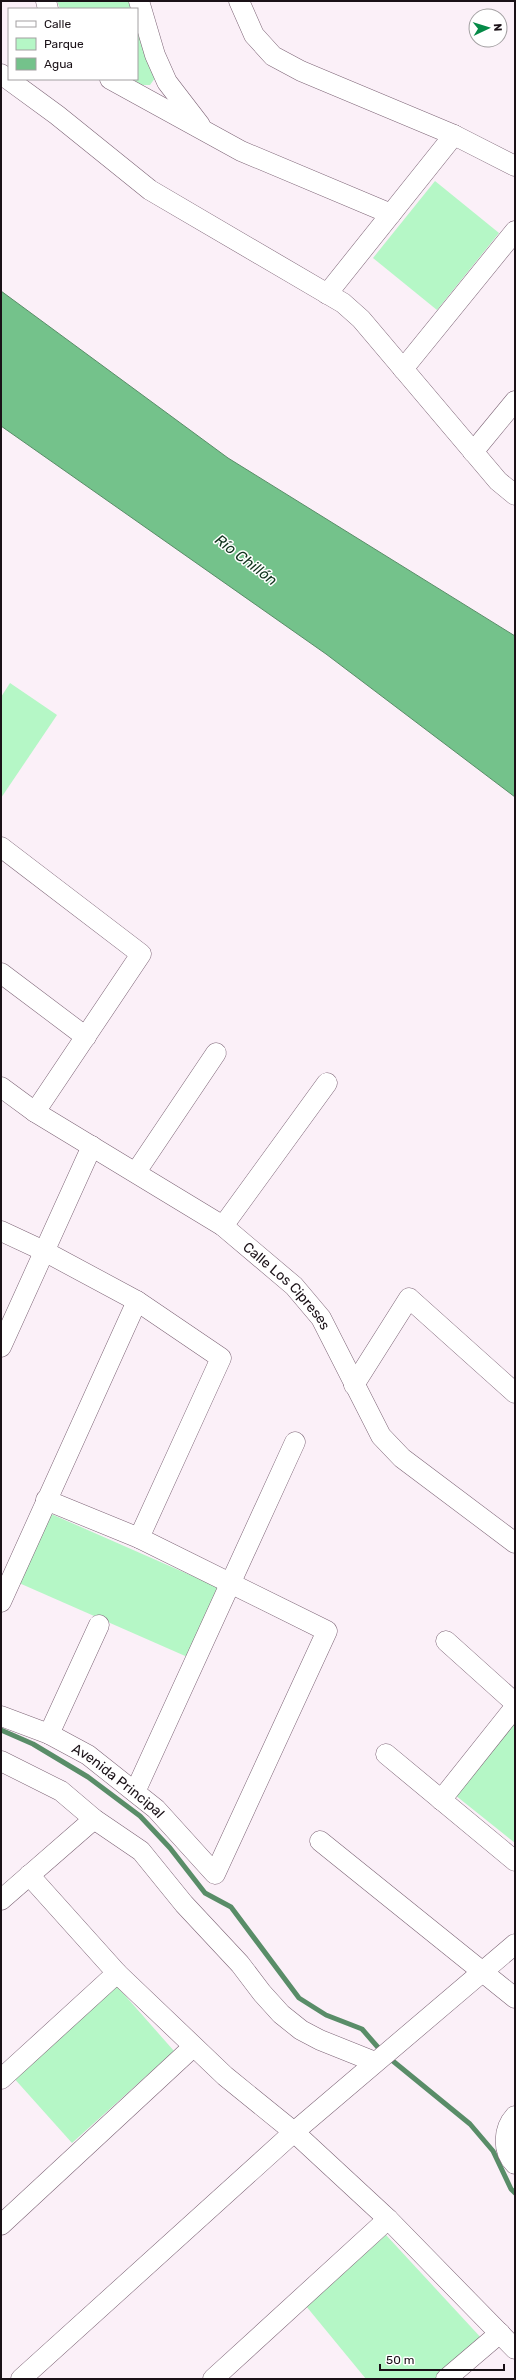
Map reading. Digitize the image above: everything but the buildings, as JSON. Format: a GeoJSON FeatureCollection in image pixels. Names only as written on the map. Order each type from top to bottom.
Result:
{"type":"FeatureCollection","features":[{"type":"Feature","properties":{"kind":"street"},"geometry":{"type":"LineString","coordinates":[[139,1],[155,55],[167,82],[206,132]]}},
{"type":"Feature","properties":{"kind":"street"},"geometry":{"type":"LineString","coordinates":[[239,1],[254,35],[273,56],[301,71],[454,135],[515,166]]}},
{"type":"Feature","properties":{"kind":"street"},"geometry":{"type":"LineString","coordinates":[[9,80],[57,115],[150,190],[343,303],[361,319],[498,482],[515,495]]}},
{"type":"Feature","properties":{"kind":"street"},"geometry":{"type":"LineString","coordinates":[[112,80],[241,151],[391,214]]}},
{"type":"Feature","properties":{"kind":"street"},"geometry":{"type":"LineString","coordinates":[[327,294],[454,135]]}},
{"type":"Feature","properties":{"kind":"street"},"geometry":{"type":"LineString","coordinates":[[403,369],[515,231]]}},
{"type":"Feature","properties":{"kind":"street"},"geometry":{"type":"LineString","coordinates":[[473,452],[515,402]]}},
{"type":"Feature","properties":{"kind":"street"},"geometry":{"type":"LineString","coordinates":[[1,847],[141,954],[35,1112]]}},
{"type":"Feature","properties":{"kind":"street"},"geometry":{"type":"LineString","coordinates":[[1,973],[86,1037]]}},
{"type":"Feature","properties":{"kind":"street"},"geometry":{"type":"LineString","coordinates":[[136,1172],[216,1053]]}},
{"type":"Feature","properties":{"kind":"street"},"geometry":{"type":"LineString","coordinates":[[223,1226],[327,1083]]}},
{"type":"Feature","properties":{"kind":"street","name":"Calle Los Cipreses"},"geometry":{"type":"LineString","coordinates":[[1,1087],[35,1112],[223,1226],[294,1286],[310,1302],[321,1318],[381,1436],[402,1458],[515,1542]]}},
{"type":"Feature","properties":{"kind":"street"},"geometry":{"type":"LineString","coordinates":[[1,1347],[92,1146]]}},
{"type":"Feature","properties":{"kind":"street"},"geometry":{"type":"LineString","coordinates":[[1,1231],[44,1251],[137,1301],[221,1358],[139,1538]]}},
{"type":"Feature","properties":{"kind":"street"},"geometry":{"type":"LineString","coordinates":[[354,1385],[409,1298],[515,1393]]}},
{"type":"Feature","properties":{"kind":"street"},"geometry":{"type":"LineString","coordinates":[[1,1602],[137,1301]]}},
{"type":"Feature","properties":{"kind":"street"},"geometry":{"type":"LineString","coordinates":[[135,1792],[295,1442]]}},
{"type":"Feature","properties":{"kind":"street"},"geometry":{"type":"LineString","coordinates":[[46,1500],[139,1538],[231,1583]]}},
{"type":"Feature","properties":{"kind":"street","name":"Avenida Principal"},"geometry":{"type":"LineString","coordinates":[[1,1716],[49,1734],[88,1755],[156,1809],[215,1874],[327,1631],[231,1583]]}},
{"type":"Feature","properties":{"kind":"street"},"geometry":{"type":"LineString","coordinates":[[49,1734],[99,1625]]}},
{"type":"Feature","properties":{"kind":"street"},"geometry":{"type":"LineString","coordinates":[[446,1641],[515,1702]]}},
{"type":"Feature","properties":{"kind":"street"},"geometry":{"type":"LineString","coordinates":[[441,1800],[515,1707]]}},
{"type":"Feature","properties":{"kind":"street"},"geometry":{"type":"LineString","coordinates":[[386,1754],[515,1861]]}},
{"type":"Feature","properties":{"kind":"street"},"geometry":{"type":"LineString","coordinates":[[1,1761],[61,1791],[94,1819],[140,1850],[184,1904],[240,1964],[262,1993],[281,2014],[301,2030],[320,2040],[376,2062]]}},
{"type":"Feature","properties":{"kind":"street"},"geometry":{"type":"LineString","coordinates":[[4,1893],[29,1875],[94,1819]]}},
{"type":"Feature","properties":{"kind":"street"},"geometry":{"type":"LineString","coordinates":[[320,1841],[515,1998]]}},
{"type":"Feature","properties":{"kind":"street"},"geometry":{"type":"LineString","coordinates":[[29,1875],[117,1973],[193,2047],[256,2102],[294,2132],[388,2219],[515,2349]]}},
{"type":"Feature","properties":{"kind":"street"},"geometry":{"type":"LineString","coordinates":[[21,2379],[294,2132],[483,1973],[515,1944]]}},
{"type":"Feature","properties":{"kind":"street"},"geometry":{"type":"LineString","coordinates":[[1,2080],[117,1973]]}},
{"type":"Feature","properties":{"kind":"street"},"geometry":{"type":"LineString","coordinates":[[1,2225],[193,2047]]}},
{"type":"Feature","properties":{"kind":"street"},"geometry":{"type":"LineString","coordinates":[[515,2116],[508,2126],[505,2137],[506,2148],[515,2164]]}},
{"type":"Feature","properties":{"kind":"street"},"geometry":{"type":"LineString","coordinates":[[214,2379],[388,2219]]}},
{"type":"Feature","properties":{"kind":"street"},"geometry":{"type":"LineString","coordinates":[[446,2379],[500,2333]]}},
{"type":"Feature","properties":{"kind":"green space"},"geometry":{"type":"Polygon","coordinates":[[[57,1],[131,1],[133,8],[60,8],[57,1]]]}},
{"type":"Feature","properties":{"kind":"green space"},"geometry":{"type":"Polygon","coordinates":[[[138,26],[155,78],[150,85],[142,85],[134,80],[138,80],[138,26]]]}},
{"type":"Feature","properties":{"kind":"green space"},"geometry":{"type":"Polygon","coordinates":[[[435,181],[499,233],[437,310],[373,258],[435,181]]]}},
{"type":"Feature","properties":{"kind":"green space"},"geometry":{"type":"Polygon","coordinates":[[[10,683],[57,715],[1,798],[1,697],[10,683]]]}},
{"type":"Feature","properties":{"kind":"green space"},"geometry":{"type":"Polygon","coordinates":[[[49,1513],[222,1589],[192,1659],[19,1583],[49,1513]]]}},
{"type":"Feature","properties":{"kind":"green space"},"geometry":{"type":"Polygon","coordinates":[[[515,1719],[515,1843],[455,1795],[515,1719]]]}},
{"type":"Feature","properties":{"kind":"green space"},"geometry":{"type":"Polygon","coordinates":[[[114,1983],[174,2051],[72,2143],[12,2076],[114,1983]]]}},
{"type":"Feature","properties":{"kind":"green space"},"geometry":{"type":"Polygon","coordinates":[[[386,2235],[484,2341],[438,2379],[366,2379],[306,2306],[386,2235]]]}},
{"type":"Feature","properties":{"kind":"water","name":"Río Chillón"},"geometry":{"type":"Polygon","coordinates":[[[1,291],[228,458],[515,636],[515,797],[326,654],[1,426],[1,291]]]}},
{"type":"Feature","properties":{"kind":"waterway"},"geometry":{"type":"LineString","coordinates":[[1,1730],[33,1744],[88,1777],[140,1816],[170,1848],[205,1893],[231,1907],[299,1998],[326,2015],[362,2029],[382,2052]]}},
{"type":"Feature","properties":{"kind":"waterway"},"geometry":{"type":"LineString","coordinates":[[388,2057],[470,2124],[493,2151],[511,2189],[515,2193]]}}]}
